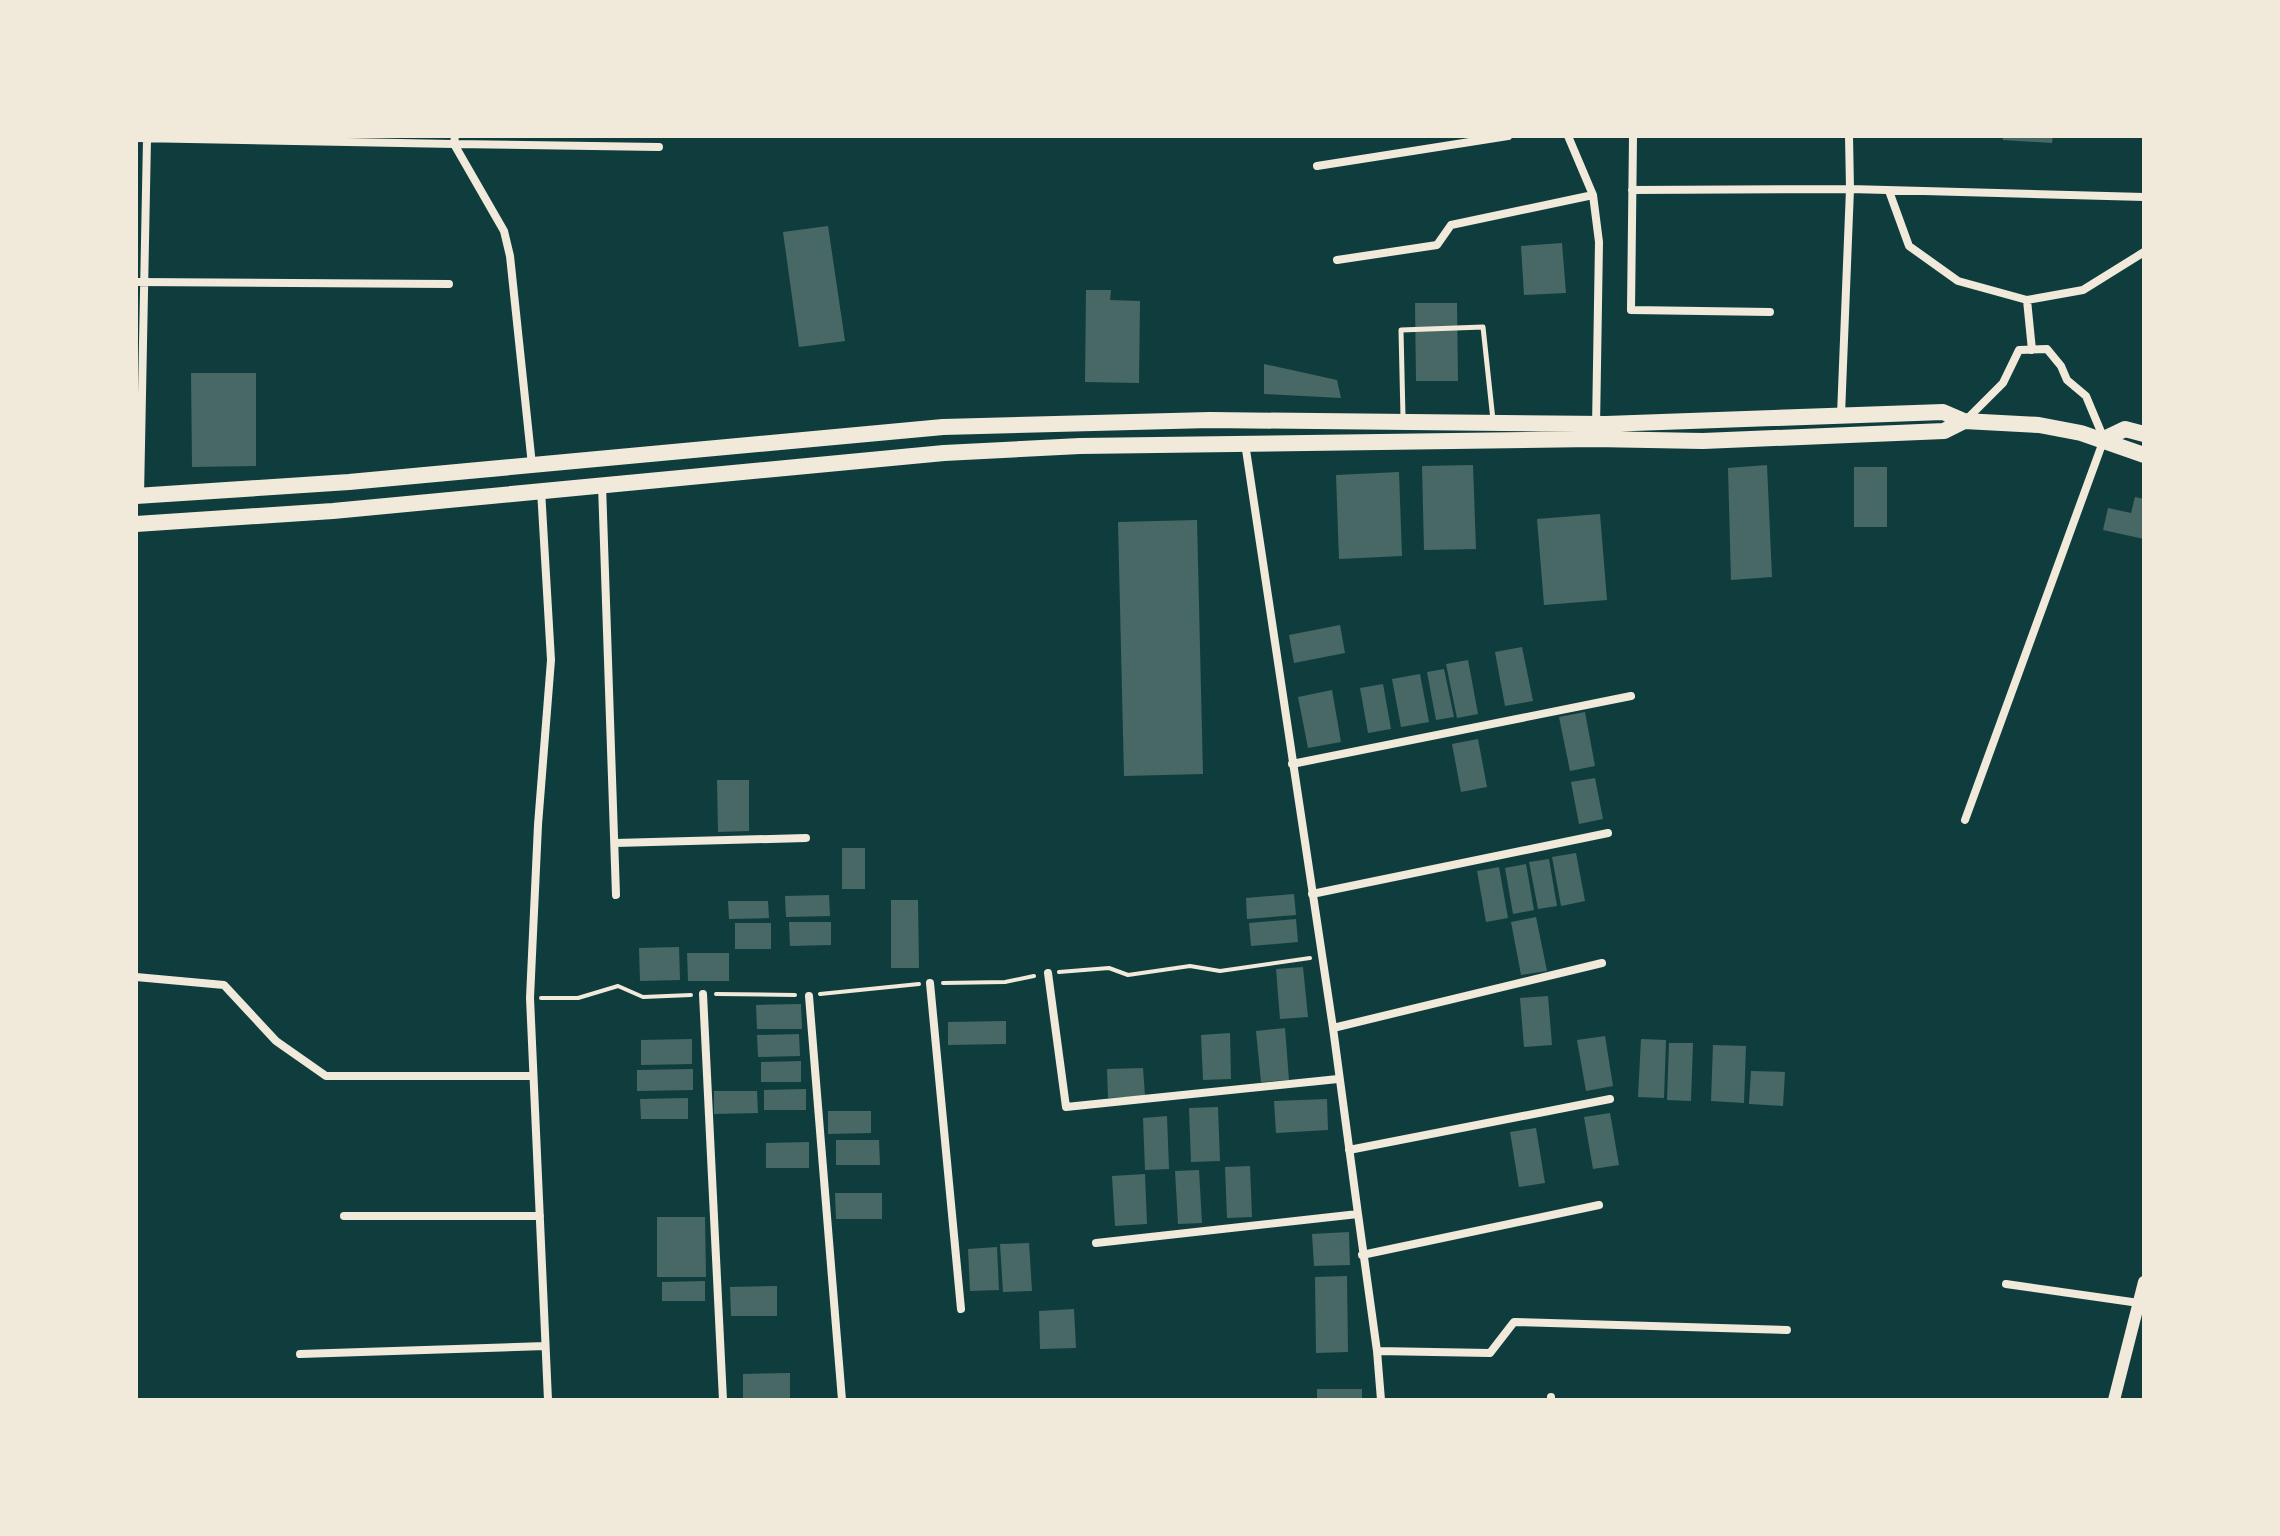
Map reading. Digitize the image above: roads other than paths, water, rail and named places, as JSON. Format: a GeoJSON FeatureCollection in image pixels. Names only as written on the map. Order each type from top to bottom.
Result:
{"type":"FeatureCollection","features":[{"type":"Feature","properties":{"kind":"main road"},"geometry":{"type":"LineString","coordinates":[[136,524],[333,511],[944,453],[1080,446],[1596,432],[1943,412],[1964,421],[2039,425],[2104,439],[2144,455]]}},
{"type":"Feature","properties":{"kind":"main road"},"geometry":{"type":"LineString","coordinates":[[138,496],[349,482],[943,427],[1210,420],[1493,423],[1703,441],[1944,431],[1964,421]]}},
{"type":"Feature","properties":{"kind":"main road"},"geometry":{"type":"LineString","coordinates":[[2104,439],[2125,429],[2144,434]]}},
{"type":"Feature","properties":{"kind":"street"},"geometry":{"type":"LineString","coordinates":[[1317,166],[1508,136]]}},
{"type":"Feature","properties":{"kind":"street"},"geometry":{"type":"LineString","coordinates":[[1568,136],[1593,195],[1599,242],[1596,432]]}},
{"type":"Feature","properties":{"kind":"street"},"geometry":{"type":"LineString","coordinates":[[1841,416],[1850,189],[1849,136]]}},
{"type":"Feature","properties":{"kind":"street"},"geometry":{"type":"LineString","coordinates":[[1633,137],[1631,310],[1770,312]]}},
{"type":"Feature","properties":{"kind":"street"},"geometry":{"type":"LineString","coordinates":[[136,138],[454,140],[659,147]]}},
{"type":"Feature","properties":{"kind":"street"},"geometry":{"type":"LineString","coordinates":[[138,496],[140,282],[147,139]]}},
{"type":"Feature","properties":{"kind":"street"},"geometry":{"type":"LineString","coordinates":[[454,140],[504,231],[510,256],[532,465]]}},
{"type":"Feature","properties":{"kind":"street"},"geometry":{"type":"LineString","coordinates":[[1632,190],[1850,189],[2144,197]]}},
{"type":"Feature","properties":{"kind":"street"},"geometry":{"type":"LineString","coordinates":[[1889,191],[1909,246],[1958,281],[2027,300],[2083,290],[2144,252]]}},
{"type":"Feature","properties":{"kind":"street"},"geometry":{"type":"LineString","coordinates":[[1337,260],[1437,245],[1451,225],[1593,195]]}},
{"type":"Feature","properties":{"kind":"street"},"geometry":{"type":"LineString","coordinates":[[140,282],[449,284]]}},
{"type":"Feature","properties":{"kind":"street"},"geometry":{"type":"LineString","coordinates":[[2027,300],[2032,350]]}},
{"type":"Feature","properties":{"kind":"street"},"geometry":{"type":"LineString","coordinates":[[1964,421],[2003,383],[2019,350],[2047,349],[2061,366],[2067,380],[2086,396],[2104,439],[1965,820]]}},
{"type":"Feature","properties":{"kind":"street"},"geometry":{"type":"LineString","coordinates":[[1245,442],[1333,1028],[1381,1400]]}},
{"type":"Feature","properties":{"kind":"street"},"geometry":{"type":"LineString","coordinates":[[602,485],[616,895]]}},
{"type":"Feature","properties":{"kind":"street"},"geometry":{"type":"LineString","coordinates":[[541,490],[551,660],[538,825],[531,982],[548,1400]]}},
{"type":"Feature","properties":{"kind":"street"},"geometry":{"type":"LineString","coordinates":[[1292,764],[1631,696]]}},
{"type":"Feature","properties":{"kind":"street"},"geometry":{"type":"LineString","coordinates":[[1312,894],[1608,833]]}},
{"type":"Feature","properties":{"kind":"street"},"geometry":{"type":"LineString","coordinates":[[615,843],[806,838]]}},
{"type":"Feature","properties":{"kind":"street"},"geometry":{"type":"LineString","coordinates":[[1333,1028],[1602,963]]}},
{"type":"Feature","properties":{"kind":"street"},"geometry":{"type":"LineString","coordinates":[[1048,973],[1066,1107],[1338,1079]]}},
{"type":"Feature","properties":{"kind":"street"},"geometry":{"type":"LineString","coordinates":[[136,977],[224,985],[276,1041],[326,1076],[533,1076]]}},
{"type":"Feature","properties":{"kind":"street"},"geometry":{"type":"LineString","coordinates":[[930,983],[961,1309]]}},
{"type":"Feature","properties":{"kind":"street"},"geometry":{"type":"LineString","coordinates":[[703,994],[723,1400]]}},
{"type":"Feature","properties":{"kind":"street"},"geometry":{"type":"LineString","coordinates":[[809,996],[842,1400]]}},
{"type":"Feature","properties":{"kind":"street"},"geometry":{"type":"LineString","coordinates":[[1349,1150],[1610,1099]]}},
{"type":"Feature","properties":{"kind":"street"},"geometry":{"type":"LineString","coordinates":[[1362,1255],[1599,1205]]}},
{"type":"Feature","properties":{"kind":"street"},"geometry":{"type":"LineString","coordinates":[[1096,1243],[1358,1214]]}},
{"type":"Feature","properties":{"kind":"street"},"geometry":{"type":"LineString","coordinates":[[344,1216],[540,1216]]}},
{"type":"Feature","properties":{"kind":"street"},"geometry":{"type":"LineString","coordinates":[[2114,1400],[2144,1282]]}},
{"type":"Feature","properties":{"kind":"street"},"geometry":{"type":"LineString","coordinates":[[2006,1284],[2139,1303]]}},
{"type":"Feature","properties":{"kind":"street"},"geometry":{"type":"LineString","coordinates":[[1377,1351],[1490,1353],[1514,1322],[1787,1330]]}},
{"type":"Feature","properties":{"kind":"street"},"geometry":{"type":"LineString","coordinates":[[300,1354],[545,1346]]}},
{"type":"Feature","properties":{"kind":"lane"},"geometry":{"type":"LineString","coordinates":[[1403,422],[1401,330],[1483,327],[1493,423]]}}]}
